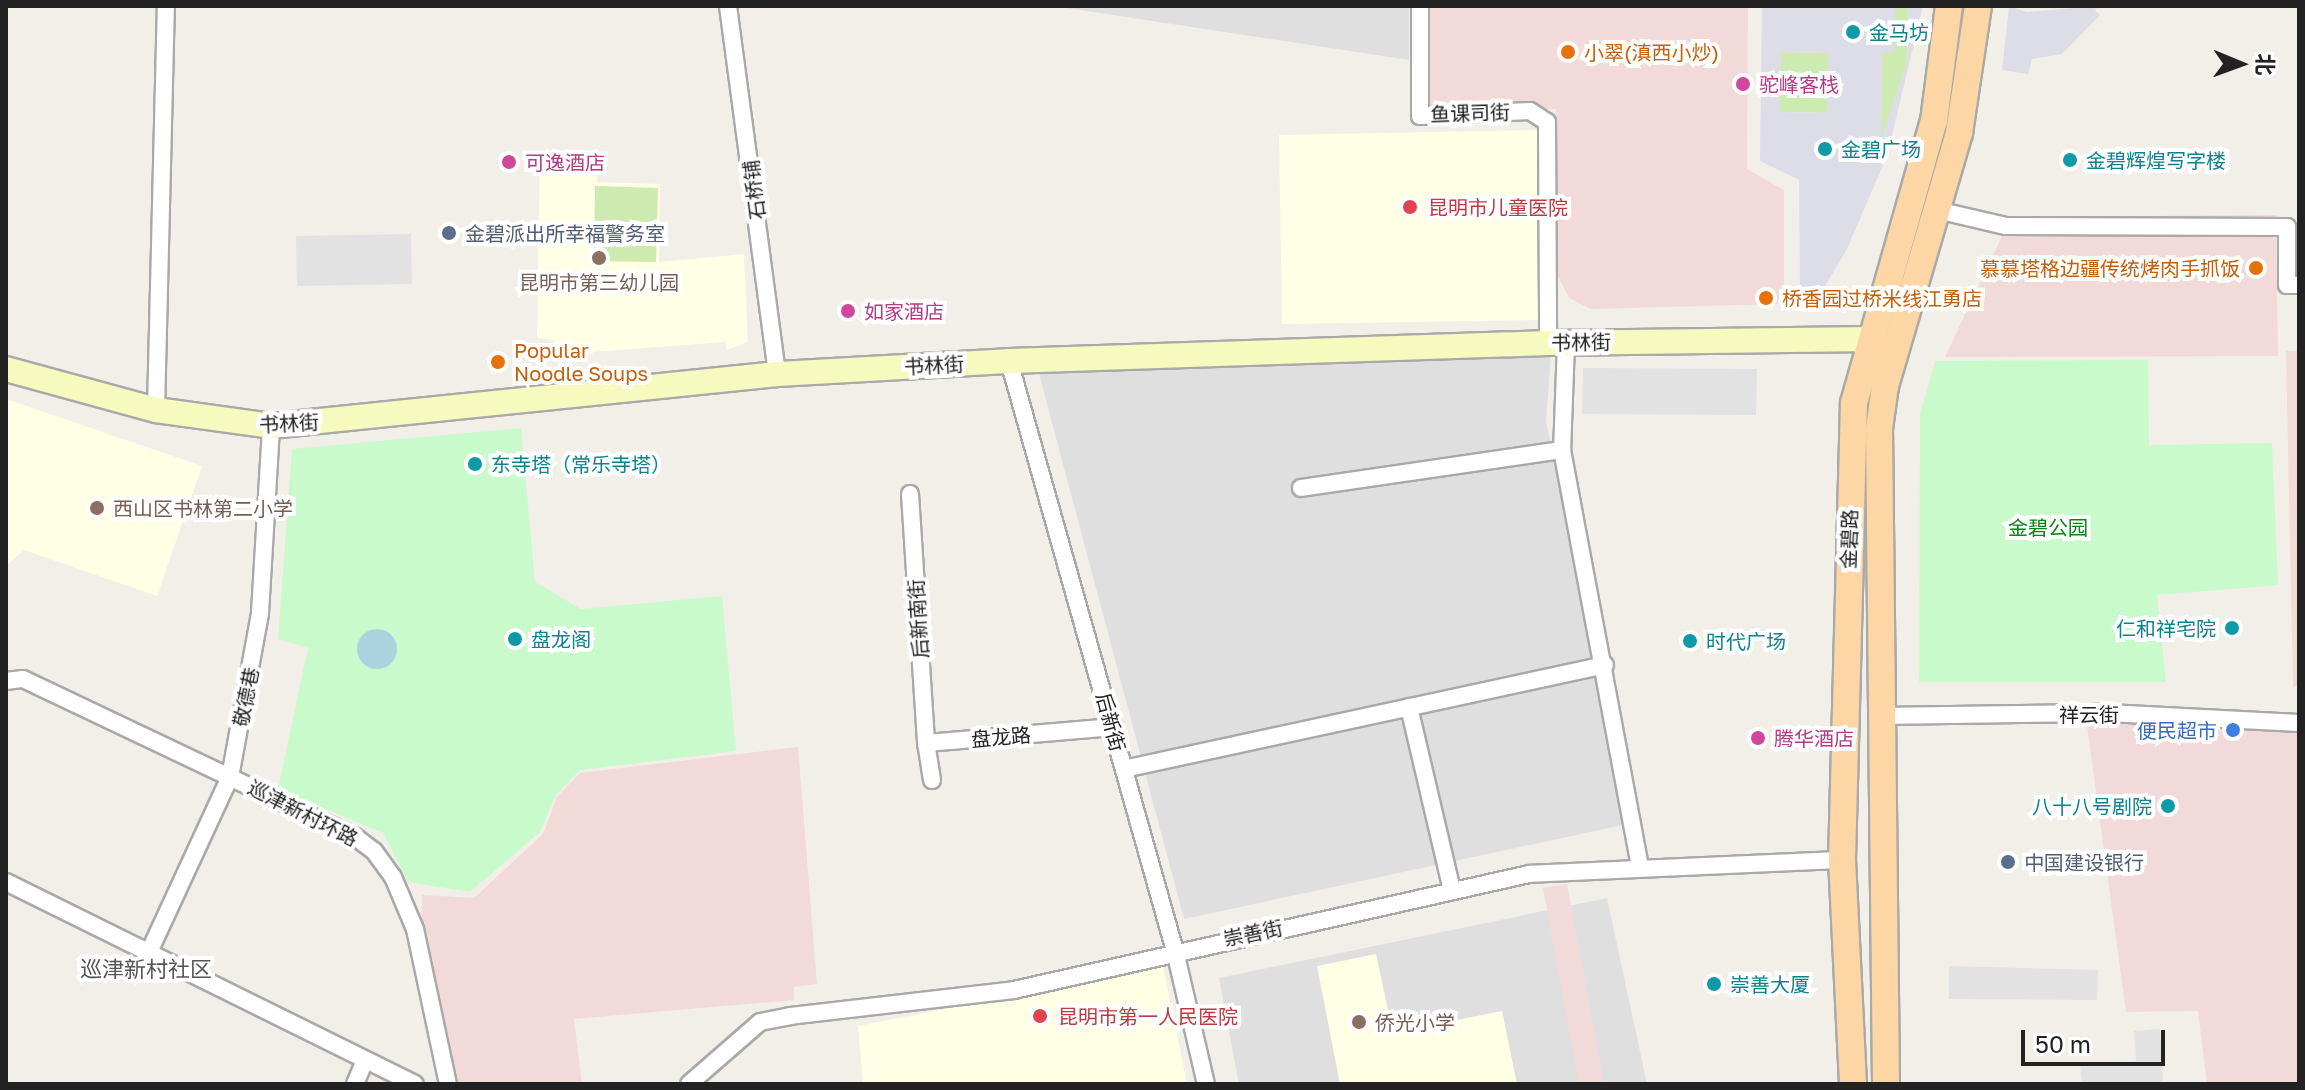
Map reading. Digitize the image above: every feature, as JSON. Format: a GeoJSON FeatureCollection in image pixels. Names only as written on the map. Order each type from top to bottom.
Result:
{"type":"FeatureCollection","features":[{"type":"Feature","properties":{"kind":"main road","name":"金碧路"},"geometry":{"type":"LineString","coordinates":[[1853,1084],[1842,860],[1854,403],[1934,121],[1949,6]]}},
{"type":"Feature","properties":{"kind":"main road","name":"金碧路"},"geometry":{"type":"LineString","coordinates":[[1886,1084],[1879,429],[1885,386],[1959,133],[1978,6]]}},
{"type":"Feature","properties":{"kind":"street"},"geometry":{"type":"LineString","coordinates":[[156,410],[166,6]]}},
{"type":"Feature","properties":{"kind":"street","name":"石桥铺"},"geometry":{"type":"LineString","coordinates":[[728,6],[777,374]]}},
{"type":"Feature","properties":{"kind":"street","name":"鱼课司街"},"geometry":{"type":"LineString","coordinates":[[1420,6],[1420,116],[1530,111],[1547,122],[1557,343]]}},
{"type":"Feature","properties":{"kind":"street"},"geometry":{"type":"LineString","coordinates":[[1937,210],[2006,226],[2287,227],[2293,285]]}},
{"type":"Feature","properties":{"kind":"street","name":"书林街"},"geometry":{"type":"LineString","coordinates":[[6,369],[156,410],[271,426],[777,374],[1009,361],[1557,343],[1871,339]]}},
{"type":"Feature","properties":{"kind":"street"},"geometry":{"type":"LineString","coordinates":[[1557,343],[1562,450],[1605,665],[1640,868]]}},
{"type":"Feature","properties":{"kind":"street","name":"后新街"},"geometry":{"type":"LineString","coordinates":[[1009,361],[1114,727],[1175,951],[1206,1084]]}},
{"type":"Feature","properties":{"kind":"street","name":"敬德巷"},"geometry":{"type":"LineString","coordinates":[[150,950],[230,777],[260,613],[271,426]]}},
{"type":"Feature","properties":{"kind":"street"},"geometry":{"type":"LineString","coordinates":[[1301,488],[1562,450]]}},
{"type":"Feature","properties":{"kind":"street","name":"后新南街"},"geometry":{"type":"LineString","coordinates":[[910,494],[926,743]]}},
{"type":"Feature","properties":{"kind":"street"},"geometry":{"type":"LineString","coordinates":[[1124,769],[1605,665]]}},
{"type":"Feature","properties":{"kind":"street","name":"巡津新村环路"},"geometry":{"type":"LineString","coordinates":[[6,681],[23,679],[354,836],[374,851],[393,877],[415,929],[448,1084]]}},
{"type":"Feature","properties":{"kind":"street"},"geometry":{"type":"LineString","coordinates":[[1409,707],[1452,890]]}},
{"type":"Feature","properties":{"kind":"street","name":"祥云街"},"geometry":{"type":"LineString","coordinates":[[1880,716],[2108,713],[2299,723]]}},
{"type":"Feature","properties":{"kind":"street","name":"盘龙路"},"geometry":{"type":"LineString","coordinates":[[926,743],[1114,727]]}},
{"type":"Feature","properties":{"kind":"street"},"geometry":{"type":"LineString","coordinates":[[926,743],[932,780]]}},
{"type":"Feature","properties":{"kind":"street","name":"崇善街"},"geometry":{"type":"LineString","coordinates":[[689,1084],[760,1022],[1014,990],[1175,951],[1529,874],[1842,860]]}},
{"type":"Feature","properties":{"kind":"street"},"geometry":{"type":"LineString","coordinates":[[6,882],[150,950],[415,1084]]}},
{"type":"Feature","properties":{"kind":"street"},"geometry":{"type":"LineString","coordinates":[[355,1084],[365,1061]]}},
{"type":"Feature","properties":{"kind":"shaded area"},"geometry":{"type":"Polygon","coordinates":[[[1054,6],[1409,6],[1409,60],[1054,6]]]}},
{"type":"Feature","properties":{"kind":"shaded area"},"geometry":{"type":"Polygon","coordinates":[[[1429,6],[1748,6],[1747,169],[1784,190],[1784,304],[1591,309],[1569,298],[1558,276],[1556,109],[1427,105],[1429,6]]]}},
{"type":"Feature","properties":{"kind":"shaded area","name":"金碧广场"},"geometry":{"type":"Polygon","coordinates":[[[1762,6],[1895,6],[1895,52],[1882,53],[1881,138],[1907,63],[1908,6],[1923,6],[1887,156],[1847,249],[1818,298],[1800,297],[1799,180],[1760,161],[1762,6]],[[1781,52],[1780,112],[1827,113],[1828,53],[1781,52]]]}},
{"type":"Feature","properties":{"kind":"shaded area"},"geometry":{"type":"Polygon","coordinates":[[[2009,6],[2027,12],[2099,6],[2095,10],[2100,15],[2062,54],[2032,59],[2028,74],[2002,70],[2009,6]]]}},
{"type":"Feature","properties":{"kind":"shaded area","name":"昆明市儿童医院"},"geometry":{"type":"Polygon","coordinates":[[[1538,130],[1541,320],[1282,324],[1279,135],[1538,130]]]}},
{"type":"Feature","properties":{"kind":"shaded area","name":"昆明市第三幼儿园"},"geometry":{"type":"Polygon","coordinates":[[[540,154],[597,156],[597,182],[660,184],[659,262],[744,254],[748,342],[727,350],[725,342],[553,355],[553,340],[537,338],[540,154]]]}},
{"type":"Feature","properties":{"kind":"shaded area"},"geometry":{"type":"Polygon","coordinates":[[[2276,215],[2278,356],[1945,357],[2011,217],[2276,215]]]}},
{"type":"Feature","properties":{"kind":"shaded area"},"geometry":{"type":"Polygon","coordinates":[[[411,234],[412,284],[297,286],[296,236],[411,234]]]}},
{"type":"Feature","properties":{"kind":"shaded area"},"geometry":{"type":"Polygon","coordinates":[[[2286,351],[2299,351],[2299,686],[2293,687],[2286,351]]]}},
{"type":"Feature","properties":{"kind":"shaded area"},"geometry":{"type":"Polygon","coordinates":[[[1551,355],[1546,421],[1632,823],[1184,919],[1038,370],[1551,355]]]}},
{"type":"Feature","properties":{"kind":"shaded area"},"geometry":{"type":"Polygon","coordinates":[[[1583,368],[1757,369],[1756,415],[1582,414],[1583,368]]]}},
{"type":"Feature","properties":{"kind":"shaded area","name":"西山区书林第二小学"},"geometry":{"type":"Polygon","coordinates":[[[6,399],[202,466],[157,596],[24,550],[6,566],[6,399]]]}},
{"type":"Feature","properties":{"kind":"shaded area"},"geometry":{"type":"Polygon","coordinates":[[[2086,718],[2299,729],[2299,1084],[2207,1084],[2198,1011],[2126,1012],[2086,718]]]}},
{"type":"Feature","properties":{"kind":"shaded area"},"geometry":{"type":"Polygon","coordinates":[[[798,747],[817,984],[794,987],[794,1000],[574,1019],[582,1084],[458,1084],[421,939],[422,895],[474,898],[543,834],[557,797],[580,773],[798,747]]]}},
{"type":"Feature","properties":{"kind":"shaded area"},"geometry":{"type":"Polygon","coordinates":[[[1567,884],[1604,1084],[1579,1084],[1543,888],[1567,884]]]}},
{"type":"Feature","properties":{"kind":"shaded area"},"geometry":{"type":"Polygon","coordinates":[[[1607,898],[1647,1084],[1239,1084],[1219,978],[1607,898]]]}},
{"type":"Feature","properties":{"kind":"shaded area","name":"侨光小学"},"geometry":{"type":"Polygon","coordinates":[[[1376,954],[1393,1033],[1502,1011],[1517,1084],[1340,1084],[1317,966],[1376,954]]]}},
{"type":"Feature","properties":{"kind":"shaded area","name":"昆明市第一人民医院"},"geometry":{"type":"Polygon","coordinates":[[[1163,966],[1187,1084],[863,1084],[858,1026],[1163,966]]]}},
{"type":"Feature","properties":{"kind":"shaded area"},"geometry":{"type":"Polygon","coordinates":[[[1949,966],[2098,970],[2097,1000],[1949,999],[1949,966]]]}},
{"type":"Feature","properties":{"kind":"shaded area"},"geometry":{"type":"Polygon","coordinates":[[[2160,1029],[2163,1084],[2082,1084],[2080,1065],[2136,1061],[2134,1031],[2160,1029]]]}},
{"type":"Feature","properties":{"kind":"green space"},"geometry":{"type":"Polygon","coordinates":[[[1895,6],[1908,6],[1907,63],[1881,141],[1882,52],[1895,52],[1895,6]]]}},
{"type":"Feature","properties":{"kind":"green space"},"geometry":{"type":"Polygon","coordinates":[[[1781,52],[1828,53],[1828,113],[1780,112],[1781,52]]]}},
{"type":"Feature","properties":{"kind":"green space"},"geometry":{"type":"Polygon","coordinates":[[[595,186],[658,188],[656,262],[594,261],[595,186]]]}},
{"type":"Feature","properties":{"kind":"green space","name":"金碧公园"},"geometry":{"type":"Polygon","coordinates":[[[2148,360],[2149,445],[2272,443],[2278,585],[2157,595],[2166,682],[1919,682],[1920,414],[1935,361],[2148,360]]]}},
{"type":"Feature","properties":{"kind":"green space"},"geometry":{"type":"Polygon","coordinates":[[[521,428],[535,582],[581,609],[722,596],[736,751],[580,770],[556,795],[540,832],[470,892],[408,882],[383,833],[278,789],[308,648],[278,639],[292,449],[521,428]]]}},
{"type":"Feature","properties":{"kind":"water"},"geometry":{"type":"Polygon","coordinates":[[[377,629],[391,635],[397,649],[391,663],[377,669],[363,663],[357,649],[363,635],[377,629]]]}},
{"type":"Feature","properties":{"kind":"place","name":"金马坊"},"geometry":{"type":"Point","coordinates":[1853,32]}},
{"type":"Feature","properties":{"kind":"place","name":"小翠(滇西小炒)"},"geometry":{"type":"Point","coordinates":[1568,52]}},
{"type":"Feature","properties":{"kind":"place","name":"驼峰客栈"},"geometry":{"type":"Point","coordinates":[1743,84]}},
{"type":"Feature","properties":{"kind":"place","name":"金碧广场"},"geometry":{"type":"Point","coordinates":[1825,149]}},
{"type":"Feature","properties":{"kind":"place","name":"金碧辉煌写字楼"},"geometry":{"type":"Point","coordinates":[2070,160]}},
{"type":"Feature","properties":{"kind":"place","name":"可逸酒店"},"geometry":{"type":"Point","coordinates":[509,162]}},
{"type":"Feature","properties":{"kind":"place","name":"昆明市儿童医院"},"geometry":{"type":"Point","coordinates":[1410,207]}},
{"type":"Feature","properties":{"kind":"place","name":"金碧派出所幸福警务室"},"geometry":{"type":"Point","coordinates":[449,233]}},
{"type":"Feature","properties":{"kind":"place","name":"昆明市第三幼儿园"},"geometry":{"type":"Point","coordinates":[599,258]}},
{"type":"Feature","properties":{"kind":"place","name":"慕慕塔格边疆传统烤肉手抓饭"},"geometry":{"type":"Point","coordinates":[2256,268]}},
{"type":"Feature","properties":{"kind":"place","name":"桥香园过桥米线江勇店"},"geometry":{"type":"Point","coordinates":[1766,298]}},
{"type":"Feature","properties":{"kind":"place","name":"如家酒店"},"geometry":{"type":"Point","coordinates":[848,311]}},
{"type":"Feature","properties":{"kind":"place","name":"Popular Noodle Soups"},"geometry":{"type":"Point","coordinates":[498,362]}},
{"type":"Feature","properties":{"kind":"place","name":"东寺塔（常乐寺塔）"},"geometry":{"type":"Point","coordinates":[475,464]}},
{"type":"Feature","properties":{"kind":"place","name":"西山区书林第二小学"},"geometry":{"type":"Point","coordinates":[97,508]}},
{"type":"Feature","properties":{"kind":"place","name":"仁和祥宅院"},"geometry":{"type":"Point","coordinates":[2232,628]}},
{"type":"Feature","properties":{"kind":"place","name":"盘龙阁"},"geometry":{"type":"Point","coordinates":[515,639]}},
{"type":"Feature","properties":{"kind":"place","name":"时代广场"},"geometry":{"type":"Point","coordinates":[1690,641]}},
{"type":"Feature","properties":{"kind":"place","name":"便民超市"},"geometry":{"type":"Point","coordinates":[2233,730]}},
{"type":"Feature","properties":{"kind":"place","name":"腾华酒店"},"geometry":{"type":"Point","coordinates":[1758,738]}},
{"type":"Feature","properties":{"kind":"place","name":"八十八号剧院"},"geometry":{"type":"Point","coordinates":[2168,806]}},
{"type":"Feature","properties":{"kind":"place","name":"中国建设银行"},"geometry":{"type":"Point","coordinates":[2008,862]}},
{"type":"Feature","properties":{"kind":"place","name":"崇善大厦"},"geometry":{"type":"Point","coordinates":[1714,984]}},
{"type":"Feature","properties":{"kind":"place","name":"昆明市第一人民医院"},"geometry":{"type":"Point","coordinates":[1040,1016]}},
{"type":"Feature","properties":{"kind":"place","name":"侨光小学"},"geometry":{"type":"Point","coordinates":[1359,1022]}},
{"type":"Feature","properties":{"kind":"district","name":"巡津新村社区"},"geometry":{"type":"Point","coordinates":[146,969]}}]}
